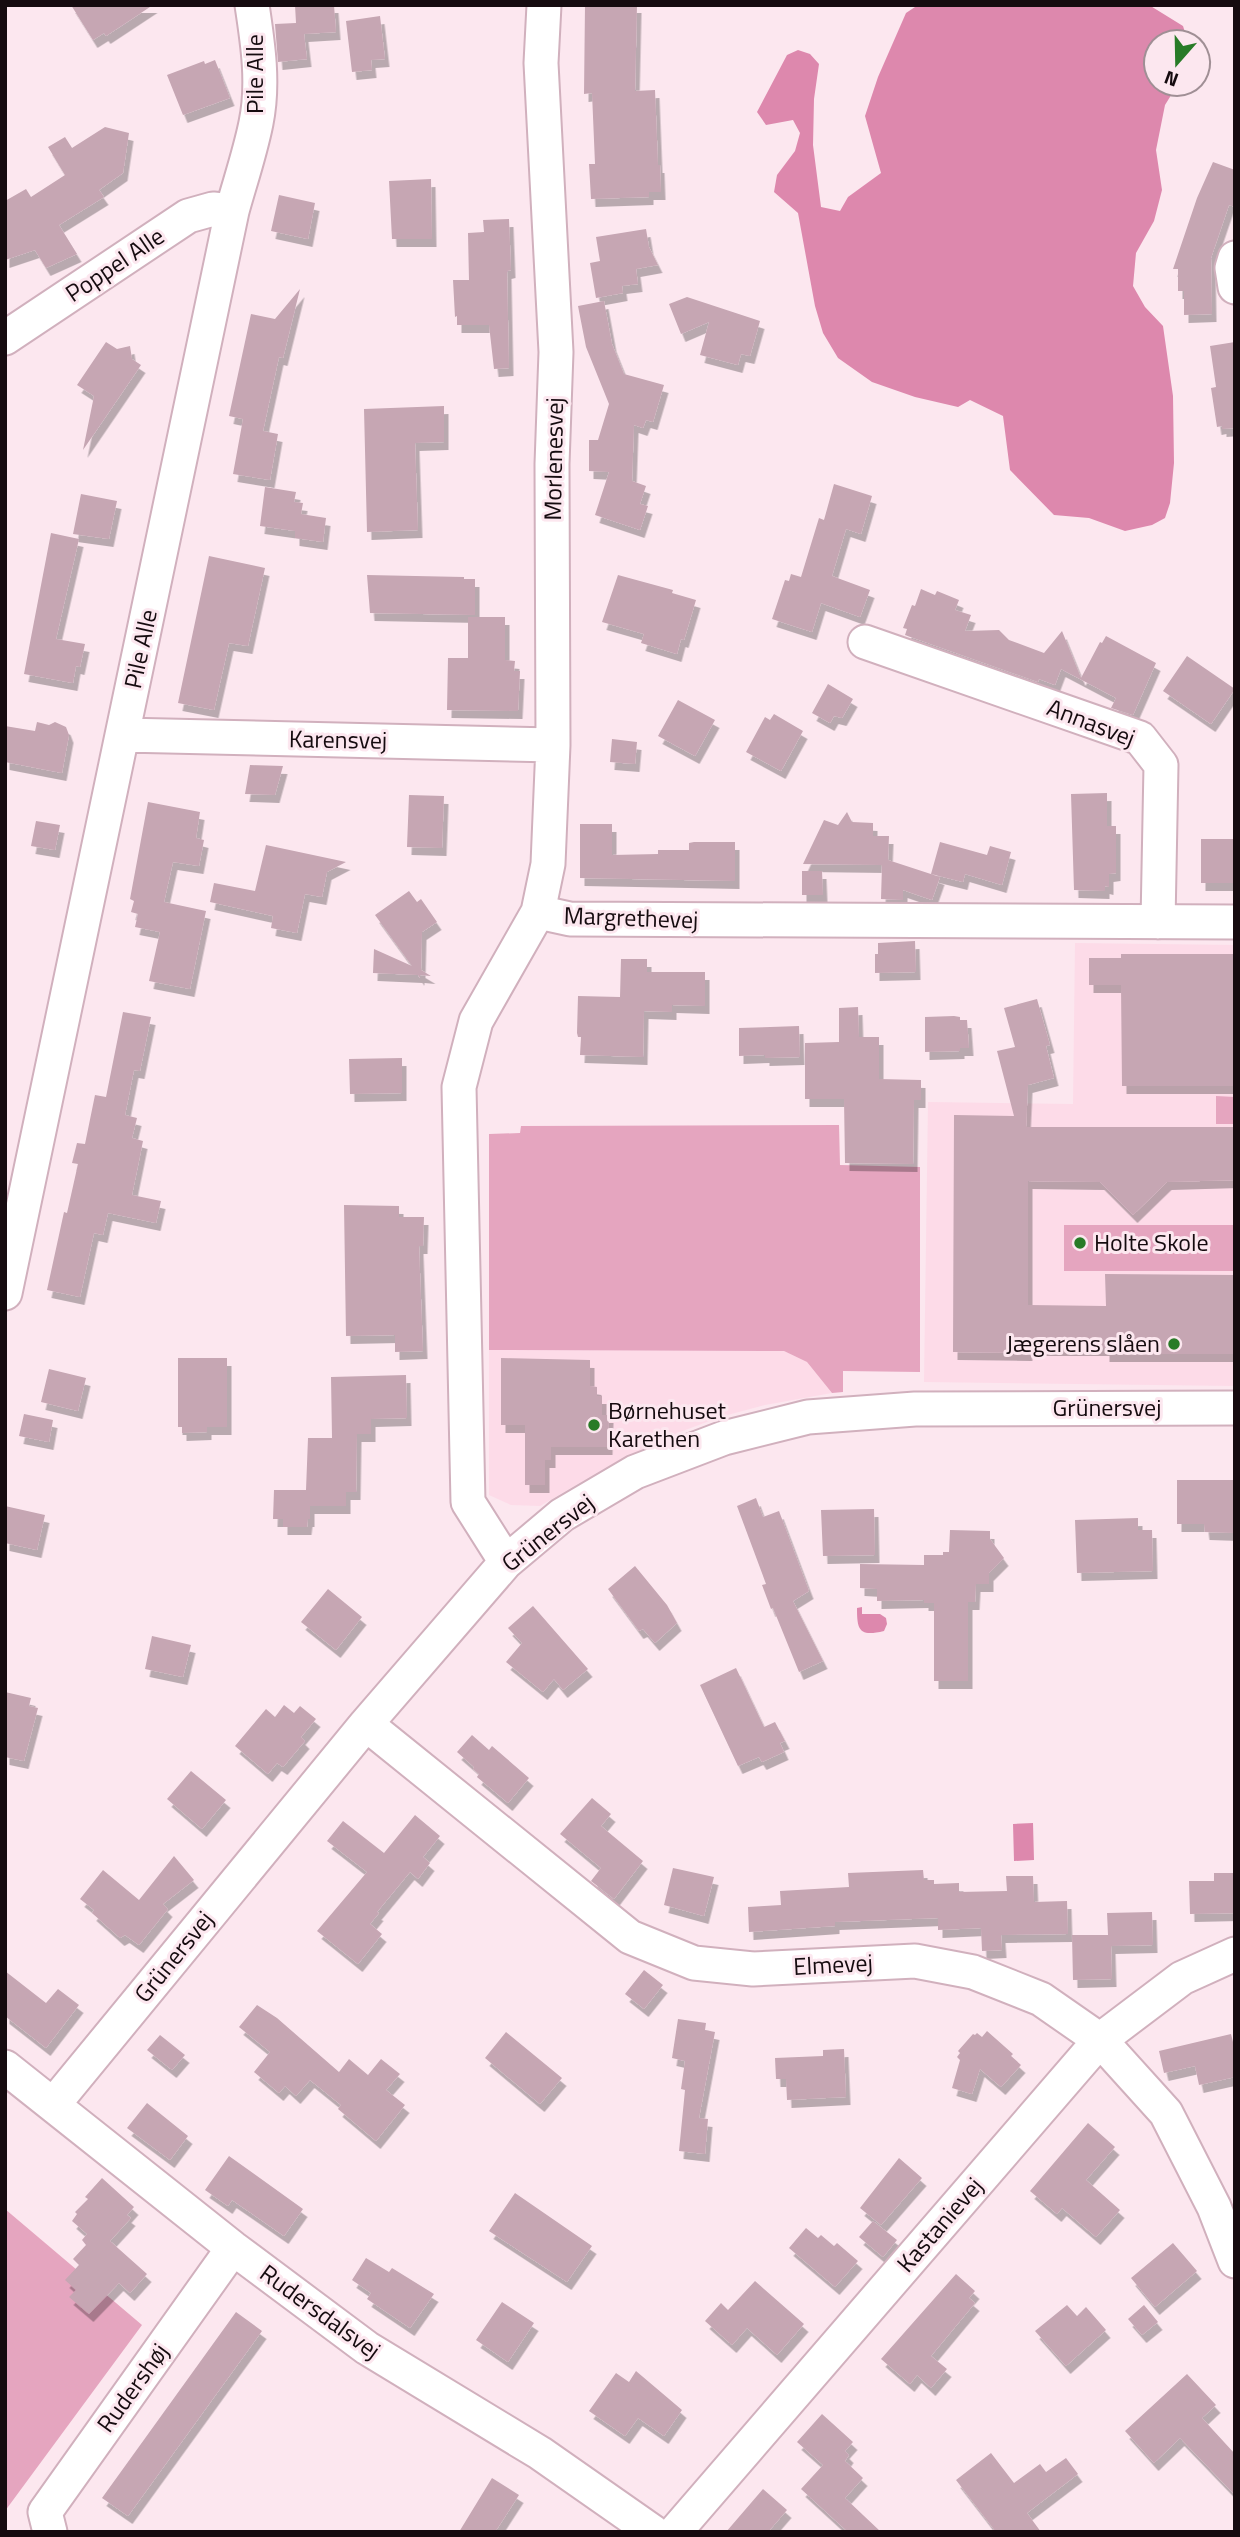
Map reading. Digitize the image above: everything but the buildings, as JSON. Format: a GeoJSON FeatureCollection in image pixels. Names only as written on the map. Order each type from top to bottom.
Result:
{"type":"FeatureCollection","features":[{"type":"Feature","properties":{"kind":"street","name":"Pile Alle"},"geometry":{"type":"LineString","coordinates":[[5,1293],[232,211],[256,122],[260,84],[258,41],[252,5]]}},
{"type":"Feature","properties":{"kind":"street","name":"Morlenesvej"},"geometry":{"type":"LineString","coordinates":[[538,912],[548,864],[553,745],[552,464],[556,352],[541,63],[544,5]]}},
{"type":"Feature","properties":{"kind":"street","name":"Poppel Alle"},"geometry":{"type":"LineString","coordinates":[[5,338],[188,216],[213,209],[232,211]]}},
{"type":"Feature","properties":{"kind":"street"},"geometry":{"type":"LineString","coordinates":[[1235,258],[1235,287]]}},
{"type":"Feature","properties":{"kind":"street","name":"Annasvej"},"geometry":{"type":"LineString","coordinates":[[865,642],[1140,738],[1161,765],[1158,922]]}},
{"type":"Feature","properties":{"kind":"street","name":"Karensvej"},"geometry":{"type":"LineString","coordinates":[[123,735],[553,745]]}},
{"type":"Feature","properties":{"kind":"street","name":"Margrethevej"},"geometry":{"type":"LineString","coordinates":[[506,1562],[468,1502],[459,1087],[476,1021],[538,912],[570,919],[1235,922]]}},
{"type":"Feature","properties":{"kind":"street","name":"Grünersvej"},"geometry":{"type":"LineString","coordinates":[[53,2105],[366,1724],[506,1562],[562,1516],[635,1472],[723,1438],[808,1417],[915,1409],[1235,1408]]}},
{"type":"Feature","properties":{"kind":"street","name":"Elmevej"},"geometry":{"type":"LineString","coordinates":[[366,1724],[630,1937],[694,1963],[753,1969],[915,1961],[973,1972],[1041,1999],[1100,2040],[1166,2113],[1214,2207],[1235,2261]]}},
{"type":"Feature","properties":{"kind":"street","name":"Kastanievej"},"geometry":{"type":"LineString","coordinates":[[675,2532],[1100,2040],[1182,1978],[1235,1954]]}},
{"type":"Feature","properties":{"kind":"street","name":"Rudersdalsvej"},"geometry":{"type":"LineString","coordinates":[[5,2067],[233,2248],[367,2348],[540,2454],[653,2532]]}},
{"type":"Feature","properties":{"kind":"street","name":"Rudershøj"},"geometry":{"type":"LineString","coordinates":[[50,2532],[45,2512],[233,2248]]}},
{"type":"Feature","properties":{"kind":"shaded area"},"geometry":{"type":"Polygon","coordinates":[[[918,5],[1149,5],[1183,26],[1142,28],[1142,98],[1169,98],[1165,105],[1156,150],[1162,190],[1154,221],[1136,253],[1133,286],[1145,307],[1163,326],[1173,396],[1174,463],[1170,503],[1165,518],[1152,525],[1125,531],[1089,518],[1054,515],[1010,470],[1003,416],[970,400],[958,407],[915,397],[872,382],[838,358],[823,333],[815,306],[798,213],[774,192],[777,175],[795,151],[800,133],[793,120],[766,125],[757,112],[787,55],[798,50],[810,54],[819,64],[814,99],[813,145],[821,207],[840,211],[848,197],[881,173],[865,116],[878,77],[906,13],[918,5]]]}},
{"type":"Feature","properties":{"kind":"shaded area","name":"Holte Skole"},"geometry":{"type":"Polygon","coordinates":[[[1075,943],[1235,945],[1235,1386],[924,1382],[928,1102],[1073,1104],[1075,943]]]}},
{"type":"Feature","properties":{"kind":"shaded area"},"geometry":{"type":"Polygon","coordinates":[[[1216,1096],[1235,1097],[1235,1124],[1216,1124],[1216,1096]]]}},
{"type":"Feature","properties":{"kind":"shaded area"},"geometry":{"type":"Polygon","coordinates":[[[839,1125],[840,1165],[920,1167],[920,1372],[843,1371],[843,1392],[832,1393],[807,1362],[784,1351],[489,1350],[489,1134],[520,1133],[521,1126],[839,1125]]]}},
{"type":"Feature","properties":{"kind":"shaded area"},"geometry":{"type":"Polygon","coordinates":[[[1064,1225],[1235,1225],[1235,1271],[1064,1271],[1064,1225]]]}},
{"type":"Feature","properties":{"kind":"shaded area","name":"Børnehuset Karethen"},"geometry":{"type":"Polygon","coordinates":[[[489,1350],[784,1351],[807,1362],[832,1393],[765,1405],[720,1417],[680,1432],[607,1467],[540,1506],[511,1505],[489,1495],[489,1350]]]}},
{"type":"Feature","properties":{"kind":"shaded area"},"geometry":{"type":"Polygon","coordinates":[[[862,1607],[862,1614],[880,1614],[886,1618],[884,1631],[869,1633],[861,1630],[857,1608],[862,1607]]]}},
{"type":"Feature","properties":{"kind":"shaded area"},"geometry":{"type":"Polygon","coordinates":[[[1033,1823],[1034,1860],[1014,1861],[1013,1824],[1033,1823]]]}},
{"type":"Feature","properties":{"kind":"shaded area"},"geometry":{"type":"Polygon","coordinates":[[[5,2209],[142,2325],[5,2511],[5,2209]]]}},
{"type":"Feature","properties":{"kind":"place","name":"Holte Skole"},"geometry":{"type":"Point","coordinates":[1080,1243]}},
{"type":"Feature","properties":{"kind":"place","name":"Jægerens slåen"},"geometry":{"type":"Point","coordinates":[1174,1344]}},
{"type":"Feature","properties":{"kind":"place","name":"Børnehuset Karethen"},"geometry":{"type":"Point","coordinates":[594,1425]}}]}
